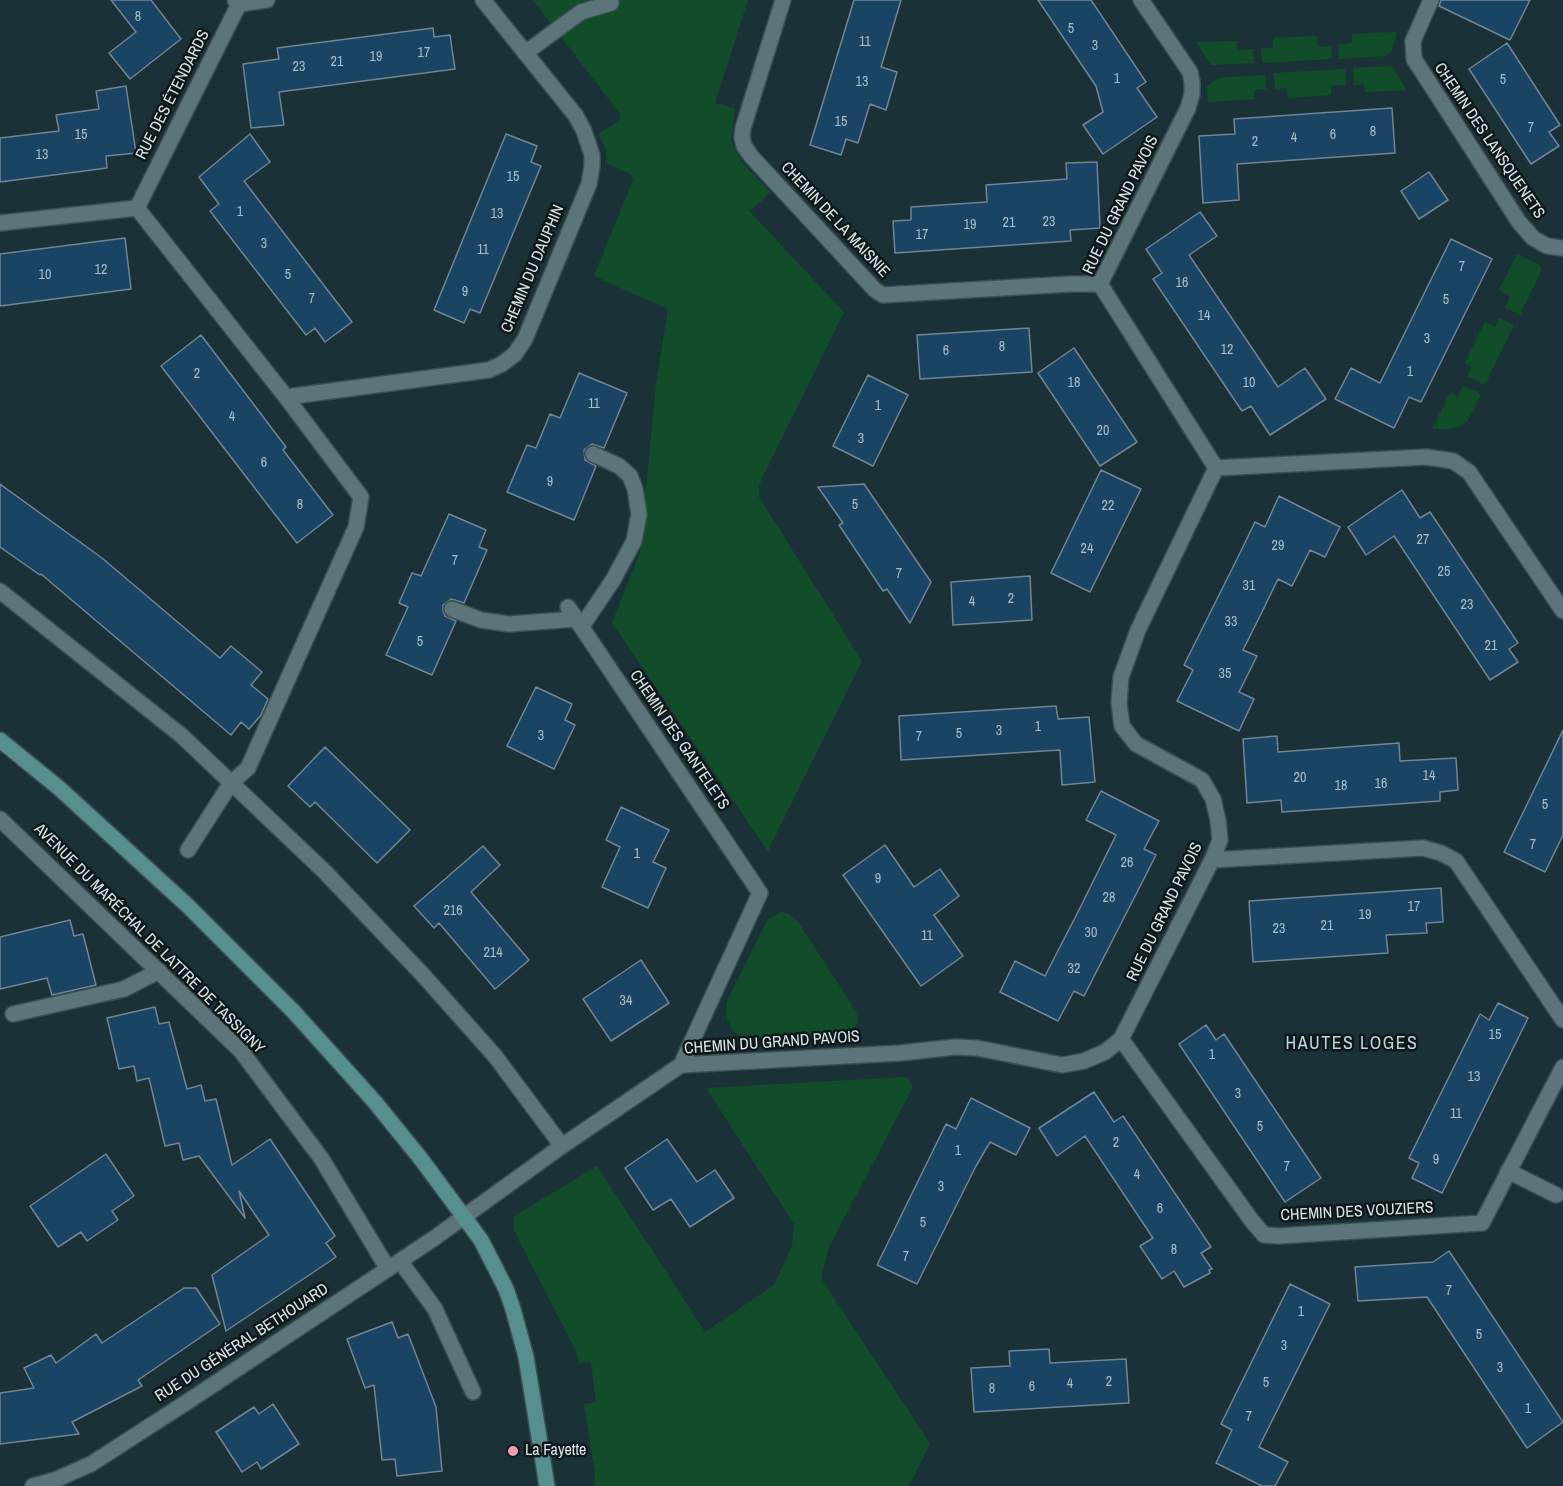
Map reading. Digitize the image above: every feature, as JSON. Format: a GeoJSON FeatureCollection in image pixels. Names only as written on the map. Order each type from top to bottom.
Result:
{"type":"FeatureCollection","features":[{"type":"Feature","properties":{"kind":"street"},"geometry":{"type":"LineString","coordinates":[[237,2],[267,0]]}},
{"type":"Feature","properties":{"kind":"street","name":"CHEMIN DU DAUPHIN"},"geometry":{"type":"LineString","coordinates":[[286,397],[489,370],[515,354],[525,339],[589,184],[591,155],[584,131],[576,116],[483,0]]}},
{"type":"Feature","properties":{"kind":"street","name":"CHEMIN DE LA MAISNIE"},"geometry":{"type":"LineString","coordinates":[[783,0],[743,128],[744,146],[876,290],[883,295],[1100,284]]}},
{"type":"Feature","properties":{"kind":"street","name":"RUE DU GRAND PAVOIS"},"geometry":{"type":"LineString","coordinates":[[1121,1039],[1220,840],[1213,799],[1202,780],[1136,744],[1122,726],[1119,703],[1121,677],[1138,630],[1216,468],[1100,284],[1188,108],[1192,94],[1190,72],[1141,0]]}},
{"type":"Feature","properties":{"kind":"street","name":"CHEMIN DES LANSQUENETS"},"geometry":{"type":"LineString","coordinates":[[1431,0],[1413,41],[1413,59],[1518,222],[1533,238],[1547,246],[1563,248]]}},
{"type":"Feature","properties":{"kind":"street","name":"RUE DES ÉTENDARDS"},"geometry":{"type":"LineString","coordinates":[[137,208],[237,2]]}},
{"type":"Feature","properties":{"kind":"street"},"geometry":{"type":"LineString","coordinates":[[525,53],[581,12],[611,3]]}},
{"type":"Feature","properties":{"kind":"street"},"geometry":{"type":"LineString","coordinates":[[0,224],[137,208],[286,397],[360,497],[356,527],[248,768],[231,783],[188,850]]}},
{"type":"Feature","properties":{"kind":"street"},"geometry":{"type":"LineString","coordinates":[[452,609],[481,620],[509,624],[575,617],[613,580],[634,541],[639,514],[635,489],[630,476],[619,466],[593,454]]}},
{"type":"Feature","properties":{"kind":"street"},"geometry":{"type":"LineString","coordinates":[[1216,468],[1426,457],[1453,461],[1469,472],[1563,610]]}},
{"type":"Feature","properties":{"kind":"street"},"geometry":{"type":"LineString","coordinates":[[0,591],[182,736],[325,872],[423,975],[495,1056],[562,1146]]}},
{"type":"Feature","properties":{"kind":"street","name":"CHEMIN DES GANTELETS"},"geometry":{"type":"LineString","coordinates":[[575,617],[760,893],[681,1065]]}},
{"type":"Feature","properties":{"kind":"street"},"geometry":{"type":"LineString","coordinates":[[0,740],[59,788],[188,906],[293,1011],[374,1101],[422,1159],[494,1264],[513,1310],[526,1356],[547,1486]]}},
{"type":"Feature","properties":{"kind":"street","name":"AVENUE DU MARÉCHAL DE LATTRE DE TASSIGNY"},"geometry":{"type":"LineString","coordinates":[[0,819],[241,1051],[321,1158],[394,1265],[435,1309],[473,1392]]}},
{"type":"Feature","properties":{"kind":"street"},"geometry":{"type":"LineString","coordinates":[[1212,860],[1423,848],[1441,853],[1456,861],[1563,1020]]}},
{"type":"Feature","properties":{"kind":"street"},"geometry":{"type":"LineString","coordinates":[[13,1014],[124,989],[159,971]]}},
{"type":"Feature","properties":{"kind":"street","name":"CHEMIN DU GRAND PAVOIS"},"geometry":{"type":"LineString","coordinates":[[464,1218],[562,1146],[681,1065],[865,1055],[955,1047],[977,1048],[1062,1065],[1084,1061],[1105,1052],[1121,1039]]}},
{"type":"Feature","properties":{"kind":"street","name":"CHEMIN DES VOUZIERS"},"geometry":{"type":"LineString","coordinates":[[1121,1039],[1252,1221],[1264,1235],[1279,1236],[1482,1223],[1508,1171],[1559,1085],[1563,1067]]}},
{"type":"Feature","properties":{"kind":"street"},"geometry":{"type":"LineString","coordinates":[[1508,1171],[1556,1195]]}},
{"type":"Feature","properties":{"kind":"street","name":"RUE DU GÉNÉRAL BETHOUARD"},"geometry":{"type":"LineString","coordinates":[[33,1486],[55,1480],[91,1464],[464,1218]]}},
{"type":"Feature","properties":{"kind":"green space"},"geometry":{"type":"Polygon","coordinates":[[[533,0],[748,0],[715,103],[735,108],[731,142],[742,162],[771,193],[749,211],[844,312],[759,485],[759,497],[862,661],[768,851],[612,623],[640,552],[656,384],[668,309],[594,276],[633,180],[631,174],[607,164],[606,149],[598,134],[620,120],[620,114],[533,0]]]}},
{"type":"Feature","properties":{"kind":"green space"},"geometry":{"type":"Polygon","coordinates":[[[1397,32],[1391,53],[1384,56],[1339,59],[1338,45],[1352,43],[1352,34],[1397,32]]]}},
{"type":"Feature","properties":{"kind":"green space"},"geometry":{"type":"Polygon","coordinates":[[[1317,36],[1318,47],[1331,46],[1332,59],[1262,63],[1261,48],[1273,48],[1273,38],[1317,36]]]}},
{"type":"Feature","properties":{"kind":"green space"},"geometry":{"type":"Polygon","coordinates":[[[1237,41],[1238,50],[1253,49],[1253,63],[1211,65],[1196,42],[1237,41]]]}},
{"type":"Feature","properties":{"kind":"green space"},"geometry":{"type":"Polygon","coordinates":[[[1389,66],[1393,68],[1407,90],[1365,92],[1364,84],[1354,85],[1353,68],[1389,66]]]}},
{"type":"Feature","properties":{"kind":"green space"},"geometry":{"type":"Polygon","coordinates":[[[1345,69],[1346,85],[1331,86],[1331,95],[1288,98],[1287,88],[1275,89],[1274,73],[1345,69]]]}},
{"type":"Feature","properties":{"kind":"green space"},"geometry":{"type":"Polygon","coordinates":[[[1265,75],[1266,89],[1254,90],[1255,99],[1208,102],[1207,86],[1218,78],[1265,75]]]}},
{"type":"Feature","properties":{"kind":"green space"},"geometry":{"type":"Polygon","coordinates":[[[1517,254],[1541,267],[1541,272],[1520,315],[1505,308],[1510,296],[1499,290],[1517,254]]]}},
{"type":"Feature","properties":{"kind":"green space"},"geometry":{"type":"Polygon","coordinates":[[[1499,318],[1514,325],[1485,385],[1467,376],[1471,367],[1465,363],[1485,321],[1495,327],[1499,318]]]}},
{"type":"Feature","properties":{"kind":"green space"},"geometry":{"type":"Polygon","coordinates":[[[1463,386],[1481,394],[1467,422],[1448,429],[1432,429],[1450,393],[1458,396],[1463,386]]]}},
{"type":"Feature","properties":{"kind":"green space"},"geometry":{"type":"Polygon","coordinates":[[[781,912],[789,914],[798,922],[856,1011],[858,1022],[852,1031],[842,1035],[743,1039],[732,1030],[726,1016],[727,1001],[768,919],[781,912]]]}},
{"type":"Feature","properties":{"kind":"green space"},"geometry":{"type":"Polygon","coordinates":[[[907,1077],[913,1087],[829,1247],[821,1278],[930,1444],[909,1486],[594,1486],[595,1472],[584,1404],[596,1402],[591,1362],[579,1363],[576,1351],[513,1229],[514,1216],[597,1166],[705,1332],[774,1285],[792,1246],[794,1224],[706,1088],[907,1077]]]}},
{"type":"Feature","properties":{"kind":"building"},"geometry":{"type":"Polygon","coordinates":[[[111,0],[151,0],[181,39],[130,79],[109,53],[136,32],[111,0]]]}},
{"type":"Feature","properties":{"kind":"building"},"geometry":{"type":"Polygon","coordinates":[[[854,0],[901,0],[881,67],[897,72],[886,110],[870,104],[858,143],[846,139],[841,155],[810,145],[854,0]]]}},
{"type":"Feature","properties":{"kind":"building"},"geometry":{"type":"Polygon","coordinates":[[[1038,0],[1091,0],[1146,82],[1137,88],[1157,117],[1103,154],[1083,125],[1103,112],[1096,86],[1038,0]]]}},
{"type":"Feature","properties":{"kind":"building"},"geometry":{"type":"Polygon","coordinates":[[[1441,0],[1530,0],[1510,40],[1439,6],[1441,0]]]}},
{"type":"Feature","properties":{"kind":"building"},"geometry":{"type":"Polygon","coordinates":[[[433,28],[434,37],[450,35],[455,69],[279,92],[284,125],[251,128],[243,64],[279,59],[277,48],[433,28]]]}},
{"type":"Feature","properties":{"kind":"building"},"geometry":{"type":"Polygon","coordinates":[[[1507,43],[1560,125],[1549,132],[1559,146],[1531,164],[1469,69],[1507,43]]]}},
{"type":"Feature","properties":{"kind":"building"},"geometry":{"type":"Polygon","coordinates":[[[126,86],[136,153],[106,156],[107,168],[0,182],[0,138],[59,131],[56,115],[99,109],[96,91],[126,86]]]}},
{"type":"Feature","properties":{"kind":"building"},"geometry":{"type":"Polygon","coordinates":[[[1392,108],[1395,153],[1237,164],[1239,200],[1203,203],[1199,136],[1235,134],[1234,119],[1392,108]]]}},
{"type":"Feature","properties":{"kind":"building"},"geometry":{"type":"Polygon","coordinates":[[[250,134],[270,162],[244,181],[352,322],[325,342],[315,328],[306,335],[210,211],[219,204],[199,177],[250,134]]]}},
{"type":"Feature","properties":{"kind":"building"},"geometry":{"type":"Polygon","coordinates":[[[506,134],[537,146],[531,162],[541,166],[480,313],[470,309],[464,323],[434,310],[506,134]]]}},
{"type":"Feature","properties":{"kind":"building"},"geometry":{"type":"Polygon","coordinates":[[[1097,162],[1100,228],[1070,230],[1071,241],[895,253],[893,221],[911,220],[911,207],[987,202],[986,185],[1067,179],[1066,163],[1097,162]]]}},
{"type":"Feature","properties":{"kind":"building"},"geometry":{"type":"Polygon","coordinates":[[[1429,172],[1448,200],[1419,219],[1401,191],[1429,172]]]}},
{"type":"Feature","properties":{"kind":"building"},"geometry":{"type":"Polygon","coordinates":[[[1200,212],[1217,236],[1189,255],[1278,387],[1305,368],[1326,399],[1270,435],[1251,406],[1242,411],[1153,279],[1162,273],[1146,249],[1200,212]]]}},
{"type":"Feature","properties":{"kind":"building"},"geometry":{"type":"Polygon","coordinates":[[[125,238],[131,289],[0,306],[0,254],[125,238]]]}},
{"type":"Feature","properties":{"kind":"building"},"geometry":{"type":"Polygon","coordinates":[[[1451,239],[1492,259],[1421,402],[1409,397],[1394,428],[1335,399],[1351,368],[1380,383],[1451,239]]]}},
{"type":"Feature","properties":{"kind":"building"},"geometry":{"type":"Polygon","coordinates":[[[1029,328],[1032,372],[920,379],[917,335],[1029,328]]]}},
{"type":"Feature","properties":{"kind":"building"},"geometry":{"type":"Polygon","coordinates":[[[201,335],[286,447],[283,450],[333,515],[297,543],[161,366],[201,335]]]}},
{"type":"Feature","properties":{"kind":"building"},"geometry":{"type":"Polygon","coordinates":[[[1074,348],[1137,442],[1100,466],[1038,373],[1074,348]]]}},
{"type":"Feature","properties":{"kind":"building"},"geometry":{"type":"Polygon","coordinates":[[[579,373],[627,393],[604,448],[592,444],[584,450],[585,460],[596,466],[574,520],[507,492],[527,445],[536,448],[550,414],[560,418],[579,373]]]}},
{"type":"Feature","properties":{"kind":"building"},"geometry":{"type":"Polygon","coordinates":[[[868,375],[908,395],[873,466],[833,446],[868,375]]]}},
{"type":"Feature","properties":{"kind":"building"},"geometry":{"type":"Polygon","coordinates":[[[1101,470],[1141,489],[1090,592],[1051,573],[1101,470]]]}},
{"type":"Feature","properties":{"kind":"building"},"geometry":{"type":"Polygon","coordinates":[[[0,484],[102,558],[220,658],[231,646],[262,672],[251,685],[268,699],[261,715],[249,729],[241,722],[231,735],[41,574],[0,547],[0,484]]]}},
{"type":"Feature","properties":{"kind":"building"},"geometry":{"type":"Polygon","coordinates":[[[864,484],[931,582],[910,623],[887,589],[883,591],[839,525],[843,523],[818,487],[864,484]]]}},
{"type":"Feature","properties":{"kind":"building"},"geometry":{"type":"Polygon","coordinates":[[[1402,490],[1420,518],[1430,512],[1518,643],[1509,649],[1518,662],[1490,680],[1394,536],[1366,555],[1348,527],[1402,490]]]}},
{"type":"Feature","properties":{"kind":"building"},"geometry":{"type":"Polygon","coordinates":[[[1279,496],[1340,527],[1325,557],[1310,550],[1292,586],[1278,579],[1243,650],[1257,656],[1239,692],[1254,699],[1239,731],[1177,701],[1193,670],[1184,665],[1255,522],[1265,527],[1279,496]]]}},
{"type":"Feature","properties":{"kind":"building"},"geometry":{"type":"Polygon","coordinates":[[[449,514],[486,530],[479,547],[487,550],[464,603],[451,599],[443,605],[445,616],[456,621],[432,675],[386,655],[408,607],[399,603],[412,573],[421,576],[449,514]]]}},
{"type":"Feature","properties":{"kind":"building"},"geometry":{"type":"Polygon","coordinates":[[[1030,576],[1032,620],[953,625],[951,582],[1030,576]]]}},
{"type":"Feature","properties":{"kind":"building"},"geometry":{"type":"Polygon","coordinates":[[[536,687],[572,704],[565,720],[575,725],[554,769],[507,746],[536,687]]]}},
{"type":"Feature","properties":{"kind":"building"},"geometry":{"type":"Polygon","coordinates":[[[1056,706],[1058,719],[1089,717],[1095,782],[1062,785],[1060,750],[901,760],[899,716],[1056,706]]]}},
{"type":"Feature","properties":{"kind":"building"},"geometry":{"type":"Polygon","coordinates":[[[1563,730],[1563,835],[1545,872],[1504,852],[1563,730]]]}},
{"type":"Feature","properties":{"kind":"building"},"geometry":{"type":"Polygon","coordinates":[[[1277,736],[1278,752],[1399,743],[1400,761],[1456,758],[1458,790],[1440,792],[1440,801],[1282,812],[1281,800],[1247,803],[1243,739],[1277,736]]]}},
{"type":"Feature","properties":{"kind":"building"},"geometry":{"type":"Polygon","coordinates":[[[325,747],[410,830],[377,863],[315,802],[310,807],[288,786],[325,747]]]}},
{"type":"Feature","properties":{"kind":"building"},"geometry":{"type":"Polygon","coordinates":[[[1101,791],[1159,821],[1144,849],[1156,855],[1084,996],[1074,991],[1058,1021],[1000,992],[1015,961],[1045,976],[1081,906],[1116,835],[1086,820],[1101,791]]]}},
{"type":"Feature","properties":{"kind":"building"},"geometry":{"type":"Polygon","coordinates":[[[621,807],[669,830],[653,862],[666,868],[648,908],[602,887],[620,847],[606,840],[621,807]]]}},
{"type":"Feature","properties":{"kind":"building"},"geometry":{"type":"Polygon","coordinates":[[[885,845],[914,887],[940,869],[959,896],[934,915],[963,956],[921,986],[843,875],[885,845]]]}},
{"type":"Feature","properties":{"kind":"building"},"geometry":{"type":"Polygon","coordinates":[[[483,846],[500,865],[471,892],[529,960],[495,989],[439,923],[434,928],[414,906],[483,846]]]}},
{"type":"Feature","properties":{"kind":"building"},"geometry":{"type":"Polygon","coordinates":[[[1441,888],[1443,922],[1426,923],[1427,933],[1386,935],[1388,953],[1253,962],[1249,901],[1441,888]]]}},
{"type":"Feature","properties":{"kind":"building"},"geometry":{"type":"Polygon","coordinates":[[[70,920],[74,936],[83,934],[96,985],[52,995],[47,978],[0,989],[0,937],[70,920]]]}},
{"type":"Feature","properties":{"kind":"building"},"geometry":{"type":"Polygon","coordinates":[[[641,960],[669,1003],[611,1041],[583,999],[641,960]]]}},
{"type":"Feature","properties":{"kind":"building"},"geometry":{"type":"Polygon","coordinates":[[[1498,1003],[1528,1018],[1442,1193],[1412,1178],[1419,1163],[1409,1158],[1480,1014],[1489,1020],[1498,1003]]]}},
{"type":"Feature","properties":{"kind":"building"},"geometry":{"type":"Polygon","coordinates":[[[155,1007],[159,1024],[169,1022],[187,1089],[201,1085],[205,1101],[216,1099],[232,1165],[270,1139],[335,1236],[326,1243],[336,1257],[226,1331],[212,1275],[269,1235],[239,1191],[245,1218],[199,1156],[183,1160],[179,1143],[165,1146],[149,1078],[137,1081],[134,1066],[119,1069],[107,1018],[155,1007]]]}},
{"type":"Feature","properties":{"kind":"building"},"geometry":{"type":"Polygon","coordinates":[[[1206,1025],[1216,1040],[1224,1034],[1321,1178],[1285,1202],[1179,1044],[1206,1025]]]}},
{"type":"Feature","properties":{"kind":"building"},"geometry":{"type":"Polygon","coordinates":[[[1094,1092],[1114,1122],[1123,1116],[1211,1247],[1201,1253],[1212,1269],[1209,1270],[1210,1273],[1184,1287],[1174,1271],[1162,1279],[1140,1246],[1153,1238],[1085,1136],[1057,1156],[1039,1128],[1094,1092]]]}},
{"type":"Feature","properties":{"kind":"building"},"geometry":{"type":"Polygon","coordinates":[[[971,1098],[1030,1128],[1016,1155],[990,1142],[917,1284],[877,1265],[946,1124],[956,1129],[971,1098]]]}},
{"type":"Feature","properties":{"kind":"building"},"geometry":{"type":"Polygon","coordinates":[[[667,1139],[697,1182],[715,1170],[734,1198],[690,1227],[671,1199],[653,1210],[625,1168],[667,1139]]]}},
{"type":"Feature","properties":{"kind":"building"},"geometry":{"type":"Polygon","coordinates":[[[106,1154],[134,1196],[112,1211],[118,1220],[87,1241],[81,1232],[58,1247],[30,1206],[106,1154]]]}},
{"type":"Feature","properties":{"kind":"building"},"geometry":{"type":"Polygon","coordinates":[[[1449,1251],[1563,1422],[1527,1448],[1427,1297],[1358,1301],[1355,1267],[1433,1262],[1449,1251]]]}},
{"type":"Feature","properties":{"kind":"building"},"geometry":{"type":"Polygon","coordinates":[[[1290,1284],[1330,1304],[1259,1447],[1288,1462],[1275,1486],[1262,1486],[1216,1463],[1232,1430],[1221,1424],[1290,1284]]]}},
{"type":"Feature","properties":{"kind":"building"},"geometry":{"type":"Polygon","coordinates":[[[184,1288],[196,1288],[220,1324],[138,1380],[142,1386],[72,1422],[79,1434],[0,1444],[0,1393],[34,1388],[24,1368],[51,1355],[56,1363],[96,1334],[102,1343],[184,1288]]]}},
{"type":"Feature","properties":{"kind":"building"},"geometry":{"type":"Polygon","coordinates":[[[392,1322],[398,1338],[408,1334],[436,1407],[442,1471],[397,1476],[395,1459],[382,1460],[374,1385],[365,1388],[347,1339],[392,1322]]]}},
{"type":"Feature","properties":{"kind":"building"},"geometry":{"type":"Polygon","coordinates":[[[1049,1349],[1050,1363],[1126,1359],[1129,1403],[974,1412],[971,1368],[1010,1366],[1009,1351],[1049,1349]]]}},
{"type":"Feature","properties":{"kind":"building"},"geometry":{"type":"Polygon","coordinates":[[[273,1404],[299,1444],[261,1469],[257,1462],[242,1472],[216,1432],[254,1407],[259,1414],[273,1404]]]}},
{"type":"Feature","properties":{"kind":"place","name":"La Fayette"},"geometry":{"type":"Point","coordinates":[513,1451]}},
{"type":"Feature","properties":{"kind":"district","name":"HAUTES LOGES"},"geometry":{"type":"Point","coordinates":[1352,1044]}}]}
